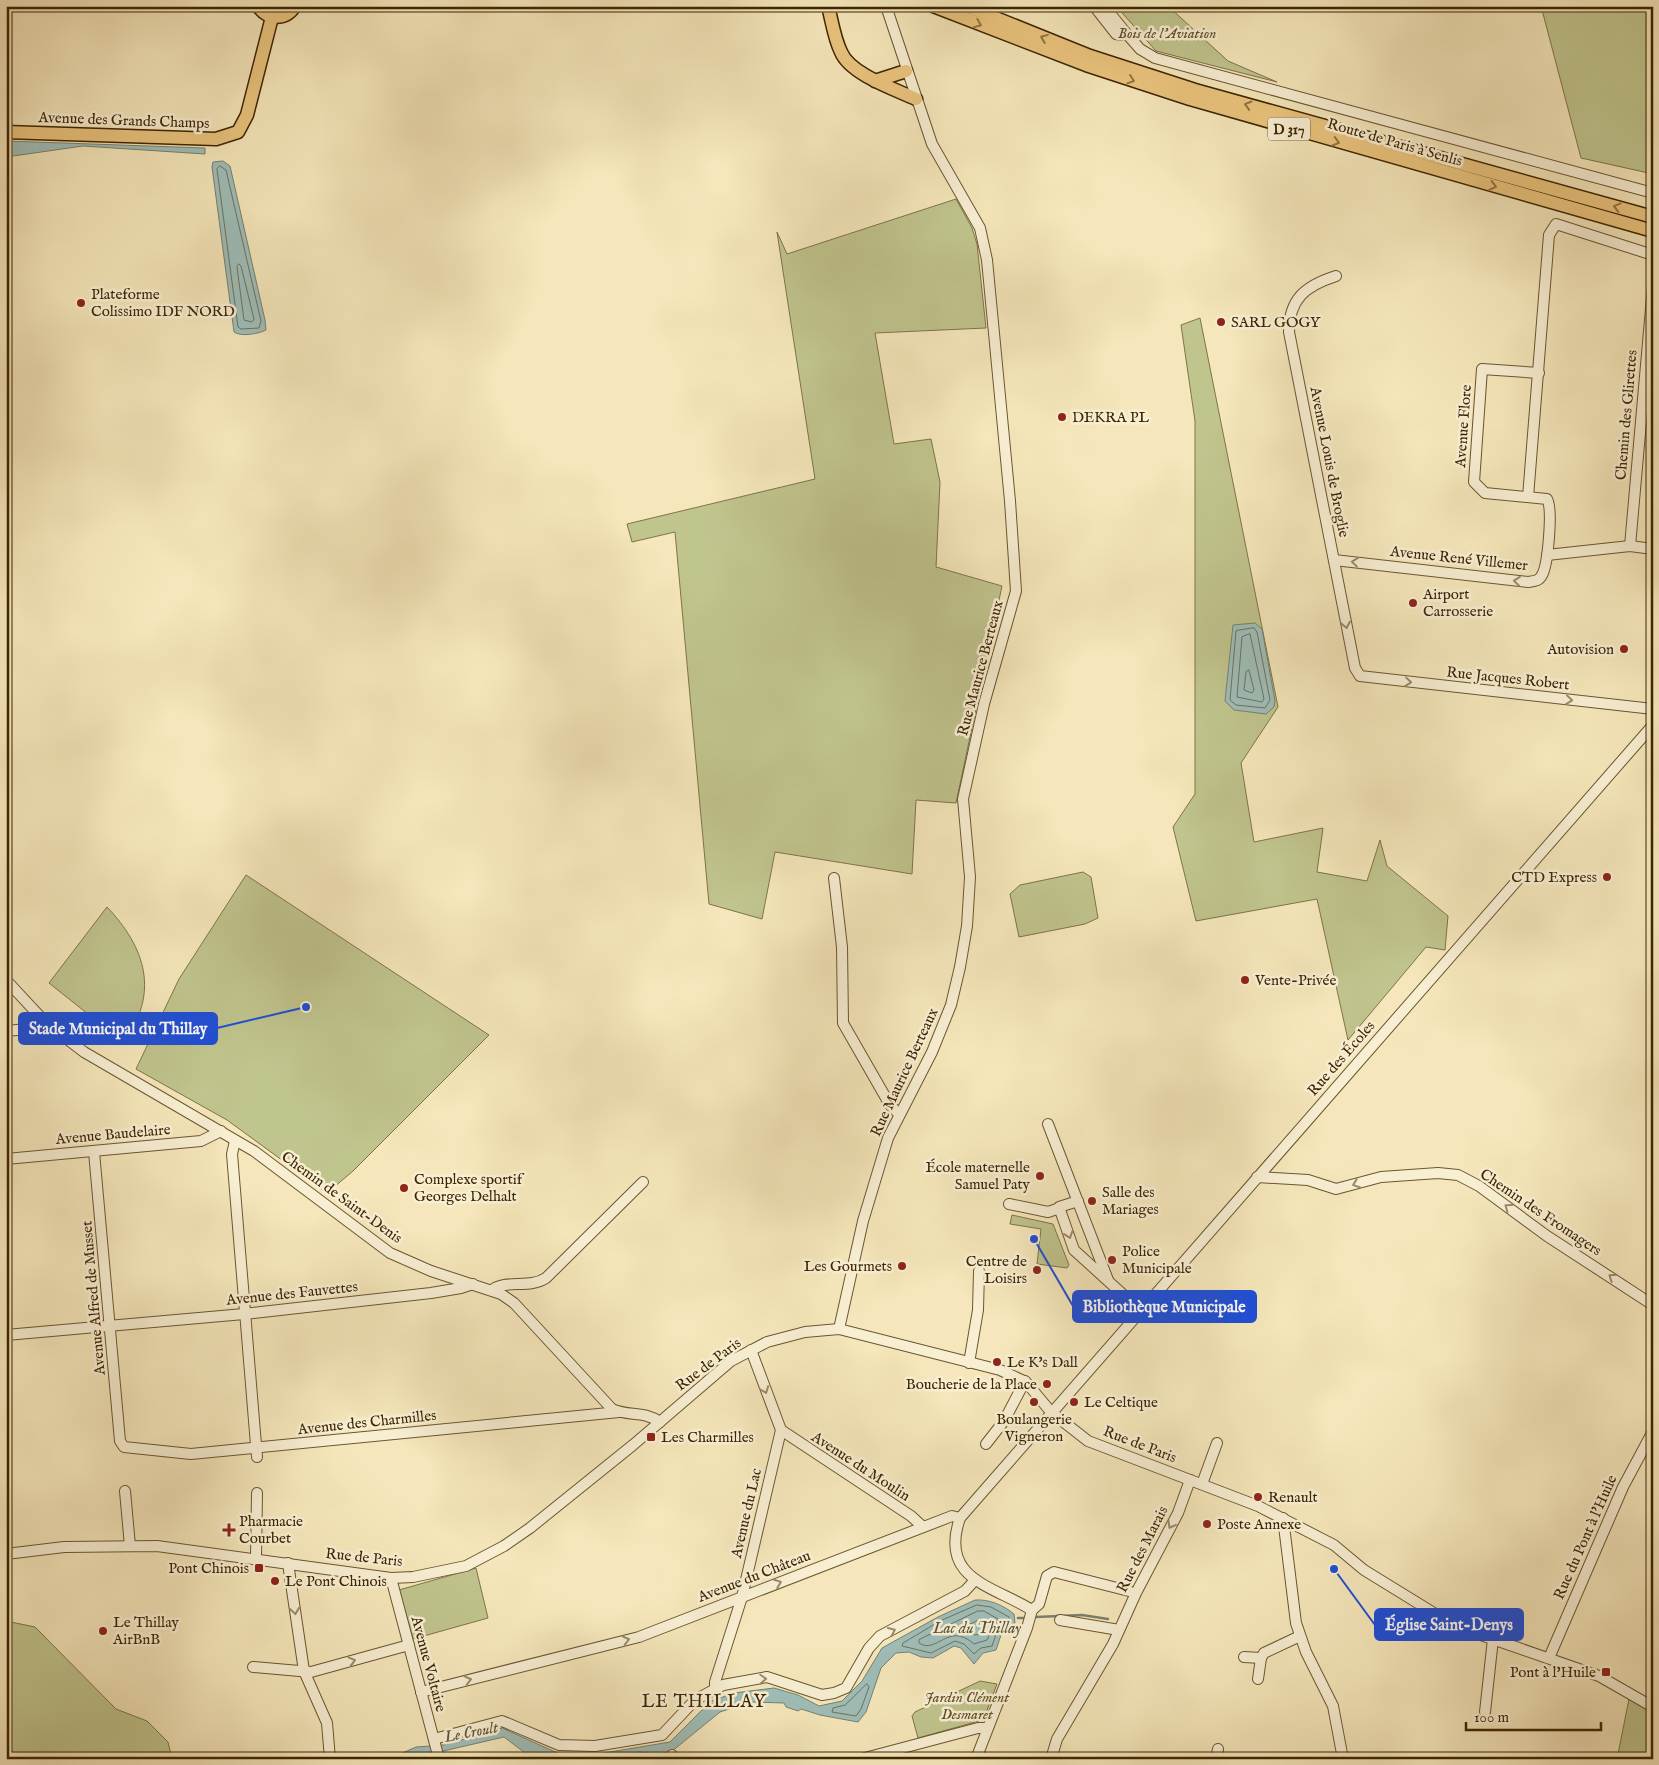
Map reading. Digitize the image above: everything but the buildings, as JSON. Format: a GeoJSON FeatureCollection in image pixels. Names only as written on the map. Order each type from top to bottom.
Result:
{"type":"FeatureCollection","features":[{"type":"Feature","properties":{"kind":"main road"},"geometry":{"type":"LineString","coordinates":[[258,6],[263,12],[272,17],[287,15],[295,6]]}},
{"type":"Feature","properties":{"kind":"main road"},"geometry":{"type":"LineString","coordinates":[[828,6],[834,33],[848,62],[875,80],[916,99]]}},
{"type":"Feature","properties":{"kind":"main road","name":"Route de Paris à Senlis"},"geometry":{"type":"LineString","coordinates":[[933,6],[1086,65],[1190,100],[1653,231]]}},
{"type":"Feature","properties":{"kind":"main road","name":"Route de Paris à Senlis"},"geometry":{"type":"LineString","coordinates":[[966,6],[1090,56],[1195,90],[1653,217]]}},
{"type":"Feature","properties":{"kind":"main road","name":"Avenue des Grands Champs"},"geometry":{"type":"LineString","coordinates":[[6,132],[216,139],[238,132],[247,115],[272,17]]}},
{"type":"Feature","properties":{"kind":"main road"},"geometry":{"type":"LineString","coordinates":[[875,80],[906,71]]}},
{"type":"Feature","properties":{"kind":"street"},"geometry":{"type":"LineString","coordinates":[[1094,6],[1116,34],[1121,36],[1126,33]]}},
{"type":"Feature","properties":{"kind":"street"},"geometry":{"type":"LineString","coordinates":[[1104,6],[1140,48],[1156,58],[1653,193]]}},
{"type":"Feature","properties":{"kind":"street","name":"Rue Maurice Berteaux"},"geometry":{"type":"LineString","coordinates":[[839,1329],[863,1221],[888,1138],[932,1052],[951,1005],[967,926],[970,877],[964,799],[984,704],[1016,591],[1010,502],[987,260],[980,228],[932,144],[906,71],[887,9]]}},
{"type":"Feature","properties":{"kind":"street"},"geometry":{"type":"LineString","coordinates":[[1528,497],[1550,235],[1556,224],[1653,255]]}},
{"type":"Feature","properties":{"kind":"street","name":"Avenue Louis de Broglie"},"geometry":{"type":"LineString","coordinates":[[1336,276],[1318,282],[1298,299],[1289,314],[1289,332],[1355,668],[1360,676]]}},
{"type":"Feature","properties":{"kind":"street","name":"Chemin des Glirettes"},"geometry":{"type":"LineString","coordinates":[[1630,546],[1653,286]]}},
{"type":"Feature","properties":{"kind":"street","name":"Avenue Flore"},"geometry":{"type":"LineString","coordinates":[[1538,373],[1482,369],[1474,482],[1485,493],[1547,499],[1549,503],[1547,555]]}},
{"type":"Feature","properties":{"kind":"street","name":"Avenue René Villemer"},"geometry":{"type":"LineString","coordinates":[[1334,560],[1528,582],[1536,581],[1541,577],[1547,555],[1630,546],[1653,549]]}},
{"type":"Feature","properties":{"kind":"street","name":"Rue Jacques Robert"},"geometry":{"type":"LineString","coordinates":[[1360,676],[1653,709]]}},
{"type":"Feature","properties":{"kind":"street","name":"Rue des Écoles"},"geometry":{"type":"LineString","coordinates":[[1051,1412],[1653,725]]}},
{"type":"Feature","properties":{"kind":"street"},"geometry":{"type":"LineString","coordinates":[[834,878],[842,947],[843,1023],[890,1105],[899,1114]]}},
{"type":"Feature","properties":{"kind":"street","name":"Chemin de Saint-Denis"},"geometry":{"type":"LineString","coordinates":[[6,980],[46,1023],[84,1052],[221,1131],[235,1142],[254,1151],[390,1253],[430,1270],[474,1283],[501,1294],[524,1311],[607,1404],[620,1412]]}},
{"type":"Feature","properties":{"kind":"street"},"geometry":{"type":"LineString","coordinates":[[6,1031],[28,1029],[46,1023]]}},
{"type":"Feature","properties":{"kind":"street"},"geometry":{"type":"LineString","coordinates":[[1048,1124],[1108,1280]]}},
{"type":"Feature","properties":{"kind":"street","name":"Avenue Baudelaire"},"geometry":{"type":"LineString","coordinates":[[6,1159],[201,1141],[221,1131]]}},
{"type":"Feature","properties":{"kind":"street"},"geometry":{"type":"LineString","coordinates":[[235,1142],[232,1154],[256,1453]]}},
{"type":"Feature","properties":{"kind":"street","name":"Avenue Alfred de Musset"},"geometry":{"type":"LineString","coordinates":[[94,1152],[120,1441]]}},
{"type":"Feature","properties":{"kind":"street","name":"Chemin des Fromagers"},"geometry":{"type":"LineString","coordinates":[[1257,1177],[1301,1179],[1336,1189],[1381,1177],[1438,1173],[1458,1175],[1479,1186],[1547,1236],[1653,1305]]}},
{"type":"Feature","properties":{"kind":"street"},"geometry":{"type":"LineString","coordinates":[[492,1290],[500,1285],[532,1284],[546,1278],[644,1182]]}},
{"type":"Feature","properties":{"kind":"street"},"geometry":{"type":"LineString","coordinates":[[1009,1204],[1048,1212],[1078,1200]]}},
{"type":"Feature","properties":{"kind":"street"},"geometry":{"type":"LineString","coordinates":[[1060,1208],[1074,1250],[1140,1310]]}},
{"type":"Feature","properties":{"kind":"street"},"geometry":{"type":"LineString","coordinates":[[969,1363],[978,1310],[979,1271]]}},
{"type":"Feature","properties":{"kind":"street","name":"Avenue des Fauvettes"},"geometry":{"type":"LineString","coordinates":[[6,1335],[244,1314],[431,1293],[461,1288],[474,1283]]}},
{"type":"Feature","properties":{"kind":"street","name":"Rue de Paris"},"geometry":{"type":"LineString","coordinates":[[6,1554],[64,1547],[157,1546],[256,1558],[391,1578],[412,1577],[466,1566],[504,1546],[552,1510],[732,1361],[751,1350],[786,1335],[839,1329],[1000,1370],[1025,1381],[1051,1412],[1088,1441],[1202,1484],[1283,1518],[1334,1544],[1364,1570],[1456,1626],[1604,1678],[1653,1707]]}},
{"type":"Feature","properties":{"kind":"street"},"geometry":{"type":"LineString","coordinates":[[751,1350],[781,1430]]}},
{"type":"Feature","properties":{"kind":"street"},"geometry":{"type":"LineString","coordinates":[[986,1444],[1004,1421],[1025,1381]]}},
{"type":"Feature","properties":{"kind":"street"},"geometry":{"type":"LineString","coordinates":[[620,1412],[648,1414],[660,1422]]}},
{"type":"Feature","properties":{"kind":"street","name":"Avenue des Charmilles"},"geometry":{"type":"LineString","coordinates":[[120,1441],[124,1447],[191,1454],[256,1453],[620,1412]]}},
{"type":"Feature","properties":{"kind":"street"},"geometry":{"type":"LineString","coordinates":[[1032,1610],[966,1574],[959,1563],[955,1550],[954,1534],[960,1518],[1051,1412]]}},
{"type":"Feature","properties":{"kind":"street","name":"Avenue du Moulin"},"geometry":{"type":"LineString","coordinates":[[781,1430],[911,1516],[923,1527]]}},
{"type":"Feature","properties":{"kind":"street","name":"Avenue du Lac"},"geometry":{"type":"LineString","coordinates":[[715,1688],[715,1682],[742,1597],[781,1430]]}},
{"type":"Feature","properties":{"kind":"street","name":"Rue du Pont à l'Huile"},"geometry":{"type":"LineString","coordinates":[[1550,1658],[1623,1487],[1653,1431]]}},
{"type":"Feature","properties":{"kind":"street"},"geometry":{"type":"LineString","coordinates":[[1202,1484],[1217,1443]]}},
{"type":"Feature","properties":{"kind":"street","name":"Rue des Marais"},"geometry":{"type":"LineString","coordinates":[[1051,1759],[1058,1739],[1119,1630],[1178,1513],[1190,1480]]}},
{"type":"Feature","properties":{"kind":"street"},"geometry":{"type":"LineString","coordinates":[[125,1491],[130,1546]]}},
{"type":"Feature","properties":{"kind":"street"},"geometry":{"type":"LineString","coordinates":[[256,1558],[257,1493]]}},
{"type":"Feature","properties":{"kind":"street","name":"Avenue du Château"},"geometry":{"type":"LineString","coordinates":[[421,1692],[639,1637],[952,1516],[960,1518]]}},
{"type":"Feature","properties":{"kind":"street"},"geometry":{"type":"LineString","coordinates":[[1283,1518],[1300,1636],[1333,1706],[1343,1759]]}},
{"type":"Feature","properties":{"kind":"street"},"geometry":{"type":"LineString","coordinates":[[288,1563],[304,1671],[327,1723],[330,1759]]}},
{"type":"Feature","properties":{"kind":"street"},"geometry":{"type":"LineString","coordinates":[[976,1759],[1027,1628],[1032,1610],[1040,1604],[1048,1576],[1054,1572],[1128,1591]]}},
{"type":"Feature","properties":{"kind":"street","name":"Avenue Voltaire"},"geometry":{"type":"LineString","coordinates":[[391,1578],[436,1749]]}},
{"type":"Feature","properties":{"kind":"street"},"geometry":{"type":"LineString","coordinates":[[436,1749],[502,1722],[560,1745],[568,1746],[595,1746],[652,1738],[668,1731],[695,1700],[715,1688],[767,1677],[822,1695],[834,1694],[846,1688],[869,1648],[880,1636],[965,1591],[975,1580]]}},
{"type":"Feature","properties":{"kind":"street"},"geometry":{"type":"LineString","coordinates":[[1060,1620],[1119,1630]]}},
{"type":"Feature","properties":{"kind":"street"},"geometry":{"type":"LineString","coordinates":[[1244,1657],[1261,1658],[1277,1645],[1300,1636]]}},
{"type":"Feature","properties":{"kind":"street"},"geometry":{"type":"LineString","coordinates":[[1485,1712],[1493,1639]]}},
{"type":"Feature","properties":{"kind":"street"},"geometry":{"type":"LineString","coordinates":[[253,1667],[311,1672],[409,1645]]}},
{"type":"Feature","properties":{"kind":"street"},"geometry":{"type":"LineString","coordinates":[[1258,1679],[1261,1658]]}},
{"type":"Feature","properties":{"kind":"street"},"geometry":{"type":"LineString","coordinates":[[861,1759],[978,1728],[987,1728]]}},
{"type":"Feature","properties":{"kind":"green space","name":"Bois de l'Aviation"},"geometry":{"type":"Polygon","coordinates":[[[1116,6],[1168,6],[1228,61],[1277,82],[1156,51],[1116,6]]]}},
{"type":"Feature","properties":{"kind":"green space"},"geometry":{"type":"Polygon","coordinates":[[[1541,6],[1653,6],[1653,174],[1581,158],[1541,6]]]}},
{"type":"Feature","properties":{"kind":"green space"},"geometry":{"type":"Polygon","coordinates":[[[956,199],[972,228],[977,244],[986,328],[875,333],[894,444],[931,439],[940,482],[936,567],[1002,586],[956,803],[916,800],[912,874],[775,852],[762,919],[709,904],[675,532],[632,542],[627,524],[815,479],[777,232],[787,254],[956,199]]]}},
{"type":"Feature","properties":{"kind":"green space"},"geometry":{"type":"Polygon","coordinates":[[[1200,318],[1278,707],[1241,763],[1254,842],[1323,828],[1317,872],[1367,881],[1380,840],[1387,866],[1448,916],[1445,950],[1426,947],[1348,1040],[1317,899],[1196,921],[1173,827],[1195,794],[1195,421],[1181,325],[1200,318]]]}},
{"type":"Feature","properties":{"kind":"green space"},"geometry":{"type":"Polygon","coordinates":[[[1083,872],[1091,877],[1098,918],[1085,924],[1019,937],[1010,894],[1020,885],[1083,872]]]}},
{"type":"Feature","properties":{"kind":"green space"},"geometry":{"type":"Polygon","coordinates":[[[246,875],[489,1035],[353,1171],[327,1193],[227,1120],[136,1069],[179,979],[246,875]]]}},
{"type":"Feature","properties":{"kind":"green space"},"geometry":{"type":"Polygon","coordinates":[[[107,907],[131,939],[139,955],[144,972],[142,1006],[135,1024],[123,1042],[49,983],[107,907]]]}},
{"type":"Feature","properties":{"kind":"green space"},"geometry":{"type":"Polygon","coordinates":[[[1012,1215],[1053,1224],[1069,1265],[1067,1268],[1037,1264],[1041,1229],[1010,1224],[1012,1215]]]}},
{"type":"Feature","properties":{"kind":"green space"},"geometry":{"type":"Polygon","coordinates":[[[476,1568],[488,1618],[413,1639],[399,1590],[476,1568]]]}},
{"type":"Feature","properties":{"kind":"green space"},"geometry":{"type":"Polygon","coordinates":[[[6,1621],[35,1627],[116,1709],[147,1721],[168,1742],[172,1759],[6,1759],[6,1621]]]}},
{"type":"Feature","properties":{"kind":"green space","name":"Jardin Clément Desmaret"},"geometry":{"type":"Polygon","coordinates":[[[980,1681],[997,1684],[986,1713],[979,1721],[918,1738],[912,1716],[915,1712],[980,1681]]]}},
{"type":"Feature","properties":{"kind":"green space"},"geometry":{"type":"Polygon","coordinates":[[[1629,1699],[1653,1713],[1653,1759],[1617,1759],[1629,1699]]]}},
{"type":"Feature","properties":{"kind":"water"},"geometry":{"type":"Polygon","coordinates":[[[6,141],[205,148],[205,154],[83,146],[6,157],[6,141]]]}},
{"type":"Feature","properties":{"kind":"water"},"geometry":{"type":"Polygon","coordinates":[[[223,161],[230,166],[265,320],[266,330],[254,334],[245,335],[234,332],[212,167],[213,162],[223,161]]]}},
{"type":"Feature","properties":{"kind":"water"},"geometry":{"type":"Polygon","coordinates":[[[1255,623],[1262,629],[1275,701],[1274,707],[1266,714],[1234,710],[1225,701],[1233,625],[1255,623]]]}},
{"type":"Feature","properties":{"kind":"water","name":"Lac du Thillay"},"geometry":{"type":"Polygon","coordinates":[[[975,1600],[996,1603],[1014,1614],[1015,1623],[1002,1632],[996,1650],[983,1653],[974,1664],[961,1648],[954,1646],[933,1658],[921,1657],[909,1652],[896,1653],[881,1668],[866,1712],[858,1722],[820,1715],[801,1709],[798,1711],[786,1707],[784,1703],[751,1702],[720,1712],[671,1752],[659,1754],[638,1752],[621,1759],[533,1759],[504,1737],[426,1755],[427,1759],[389,1759],[416,1747],[444,1745],[502,1728],[560,1754],[586,1756],[670,1742],[711,1701],[734,1693],[774,1688],[798,1695],[819,1706],[842,1701],[862,1681],[882,1648],[938,1617],[975,1600]]]}},
{"type":"Feature","properties":{"kind":"waterway","name":"Le Croult"},"geometry":{"type":"LineString","coordinates":[[1036,1617],[1082,1615],[1108,1619]]}},
{"type":"Feature","properties":{"kind":"waterway","name":"Le Croult"},"geometry":{"type":"LineString","coordinates":[[1018,1618],[1024,1618]]}},
{"type":"Feature","properties":{"kind":"place","name":"Plateforme Colissimo IDF NORD"},"geometry":{"type":"Point","coordinates":[81,303]}},
{"type":"Feature","properties":{"kind":"place","name":"SARL GOGY"},"geometry":{"type":"Point","coordinates":[1221,322]}},
{"type":"Feature","properties":{"kind":"place","name":"DEKRA PL"},"geometry":{"type":"Point","coordinates":[1062,417]}},
{"type":"Feature","properties":{"kind":"place","name":"Airport Carrosserie"},"geometry":{"type":"Point","coordinates":[1413,603]}},
{"type":"Feature","properties":{"kind":"place","name":"Autovision"},"geometry":{"type":"Point","coordinates":[1624,649]}},
{"type":"Feature","properties":{"kind":"place","name":"CTD Express"},"geometry":{"type":"Point","coordinates":[1607,877]}},
{"type":"Feature","properties":{"kind":"place","name":"Vente-Privée"},"geometry":{"type":"Point","coordinates":[1245,980]}},
{"type":"Feature","properties":{"kind":"place","name":"Stade Municipal du Thillay"},"geometry":{"type":"Point","coordinates":[306,1007]}},
{"type":"Feature","properties":{"kind":"place","name":"École maternelle Samuel Paty"},"geometry":{"type":"Point","coordinates":[1040,1176]}},
{"type":"Feature","properties":{"kind":"place","name":"Complexe sportif Georges Delhalt"},"geometry":{"type":"Point","coordinates":[404,1188]}},
{"type":"Feature","properties":{"kind":"place","name":"Salle des Mariages"},"geometry":{"type":"Point","coordinates":[1092,1201]}},
{"type":"Feature","properties":{"kind":"place","name":"Bibliothèque Municipale"},"geometry":{"type":"Point","coordinates":[1034,1239]}},
{"type":"Feature","properties":{"kind":"place","name":"Police Municipale"},"geometry":{"type":"Point","coordinates":[1112,1260]}},
{"type":"Feature","properties":{"kind":"place","name":"Les Gourmets"},"geometry":{"type":"Point","coordinates":[902,1266]}},
{"type":"Feature","properties":{"kind":"place","name":"Centre de Loisirs"},"geometry":{"type":"Point","coordinates":[1037,1270]}},
{"type":"Feature","properties":{"kind":"place","name":"Le K's Dall"},"geometry":{"type":"Point","coordinates":[997,1362]}},
{"type":"Feature","properties":{"kind":"place","name":"Boucherie de la Place"},"geometry":{"type":"Point","coordinates":[1047,1384]}},
{"type":"Feature","properties":{"kind":"place","name":"Boulangerie Vigneron"},"geometry":{"type":"Point","coordinates":[1034,1402]}},
{"type":"Feature","properties":{"kind":"place","name":"Le Celtique"},"geometry":{"type":"Point","coordinates":[1074,1402]}},
{"type":"Feature","properties":{"kind":"place","name":"Les Charmilles"},"geometry":{"type":"Point","coordinates":[651,1437]}},
{"type":"Feature","properties":{"kind":"place","name":"Renault"},"geometry":{"type":"Point","coordinates":[1258,1497]}},
{"type":"Feature","properties":{"kind":"place","name":"Poste Annexe"},"geometry":{"type":"Point","coordinates":[1207,1524]}},
{"type":"Feature","properties":{"kind":"place","name":"Pharmacie Courbet"},"geometry":{"type":"Point","coordinates":[229,1530]}},
{"type":"Feature","properties":{"kind":"place","name":"Pont Chinois"},"geometry":{"type":"Point","coordinates":[259,1568]}},
{"type":"Feature","properties":{"kind":"place","name":"Église Saint-Denys"},"geometry":{"type":"Point","coordinates":[1334,1569]}},
{"type":"Feature","properties":{"kind":"place","name":"Le Pont Chinois"},"geometry":{"type":"Point","coordinates":[275,1581]}},
{"type":"Feature","properties":{"kind":"place","name":"Le Thillay AirBnB"},"geometry":{"type":"Point","coordinates":[103,1631]}},
{"type":"Feature","properties":{"kind":"place","name":"Pont à l'Huile"},"geometry":{"type":"Point","coordinates":[1606,1672]}},
{"type":"Feature","properties":{"kind":"district","name":"LE THILLAY"},"geometry":{"type":"Point","coordinates":[704,1701]}}]}
